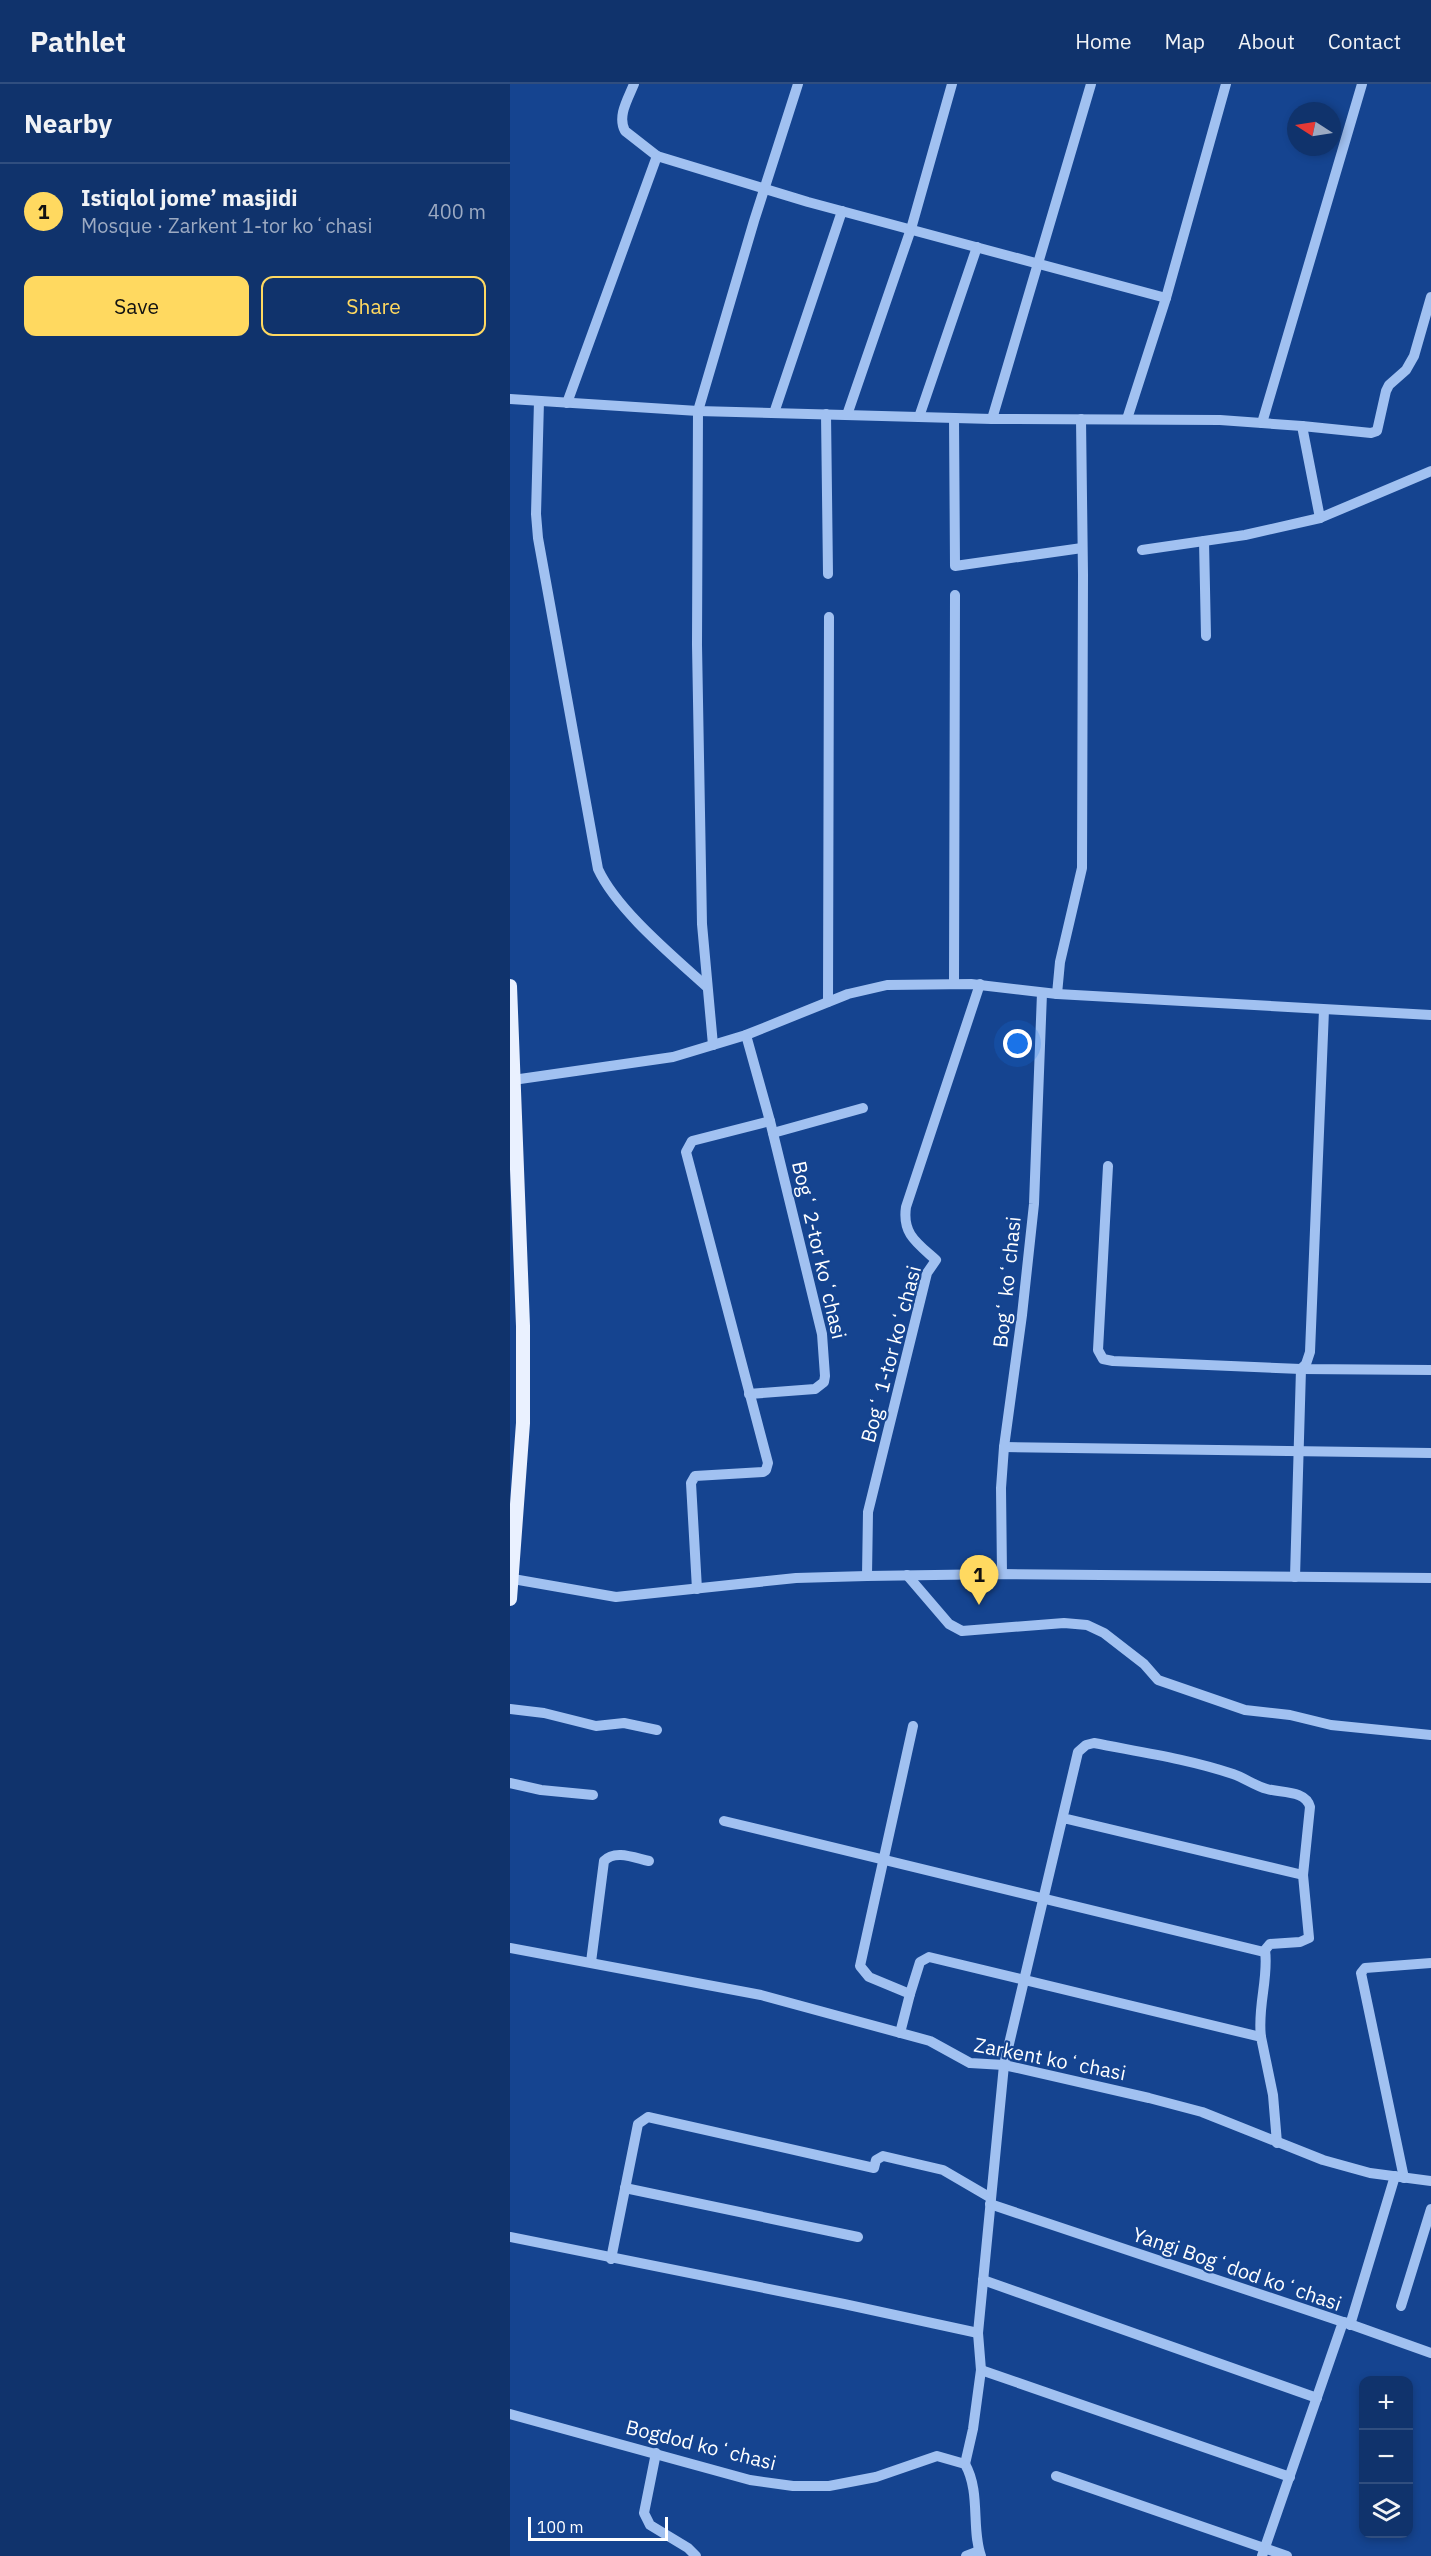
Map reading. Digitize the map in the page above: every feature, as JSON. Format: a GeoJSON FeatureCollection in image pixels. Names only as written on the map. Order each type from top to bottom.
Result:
{"type":"FeatureCollection","features":[{"type":"Feature","properties":{"kind":"main road"},"geometry":{"type":"LineString","coordinates":[[510,986],[515,1259],[523,1326],[515,1463],[513,1579],[510,1599]]}},
{"type":"Feature","properties":{"kind":"street"},"geometry":{"type":"LineString","coordinates":[[634,84],[621,117],[622,125],[657,156],[842,211],[1166,298]]}},
{"type":"Feature","properties":{"kind":"street"},"geometry":{"type":"LineString","coordinates":[[713,1045],[702,924],[697,656],[698,411],[764,189],[798,84]]}},
{"type":"Feature","properties":{"kind":"street"},"geometry":{"type":"LineString","coordinates":[[847,415],[910,229],[952,84]]}},
{"type":"Feature","properties":{"kind":"street"},"geometry":{"type":"LineString","coordinates":[[992,419],[1091,84]]}},
{"type":"Feature","properties":{"kind":"street"},"geometry":{"type":"LineString","coordinates":[[1127,419],[1166,298],[1226,84]]}},
{"type":"Feature","properties":{"kind":"street"},"geometry":{"type":"LineString","coordinates":[[1262,423],[1362,84]]}},
{"type":"Feature","properties":{"kind":"street"},"geometry":{"type":"LineString","coordinates":[[567,403],[657,156]]}},
{"type":"Feature","properties":{"kind":"street"},"geometry":{"type":"LineString","coordinates":[[774,413],[842,211]]}},
{"type":"Feature","properties":{"kind":"street"},"geometry":{"type":"LineString","coordinates":[[920,417],[977,247]]}},
{"type":"Feature","properties":{"kind":"street"},"geometry":{"type":"LineString","coordinates":[[510,399],[698,411],[992,419],[1220,420],[1371,433],[1377,431],[1389,385],[1406,370],[1414,356],[1431,297]]}},
{"type":"Feature","properties":{"kind":"street"},"geometry":{"type":"LineString","coordinates":[[539,401],[536,514],[538,538],[598,869],[614,894],[654,939],[707,987]]}},
{"type":"Feature","properties":{"kind":"street"},"geometry":{"type":"LineString","coordinates":[[826,414],[828,574]]}},
{"type":"Feature","properties":{"kind":"street"},"geometry":{"type":"LineString","coordinates":[[954,418],[955,566],[1083,548]]}},
{"type":"Feature","properties":{"kind":"street"},"geometry":{"type":"LineString","coordinates":[[1057,994],[1060,962],[1082,868],[1081,419]]}},
{"type":"Feature","properties":{"kind":"street"},"geometry":{"type":"LineString","coordinates":[[1302,426],[1320,518]]}},
{"type":"Feature","properties":{"kind":"street"},"geometry":{"type":"LineString","coordinates":[[1142,550],[1245,535],[1320,518],[1431,471]]}},
{"type":"Feature","properties":{"kind":"street"},"geometry":{"type":"LineString","coordinates":[[1204,541],[1206,636]]}},
{"type":"Feature","properties":{"kind":"street"},"geometry":{"type":"LineString","coordinates":[[954,984],[955,596]]}},
{"type":"Feature","properties":{"kind":"street"},"geometry":{"type":"LineString","coordinates":[[828,1002],[829,617]]}},
{"type":"Feature","properties":{"kind":"street"},"geometry":{"type":"LineString","coordinates":[[513,1080],[673,1057],[746,1035],[828,1002],[887,985],[980,984],[1042,993],[1431,1015]]}},
{"type":"Feature","properties":{"kind":"street","name":"Bogʻ 1-tor koʻchasi"},"geometry":{"type":"LineString","coordinates":[[867,1576],[868,1512],[927,1273],[936,1260],[910,1237],[905,1226],[906,1207],[980,984]]}},
{"type":"Feature","properties":{"kind":"street","name":"Bogʻ koʻchasi"},"geometry":{"type":"LineString","coordinates":[[1002,1574],[1001,1488],[1034,1204],[1042,993]]}},
{"type":"Feature","properties":{"kind":"street"},"geometry":{"type":"LineString","coordinates":[[1295,1577],[1301,1369],[1306,1364],[1310,1352],[1324,1010]]}},
{"type":"Feature","properties":{"kind":"street","name":"Bogʻ 2-tor koʻchasi"},"geometry":{"type":"LineString","coordinates":[[746,1035],[770,1121],[822,1334],[825,1376],[824,1382],[815,1389],[749,1394]]}},
{"type":"Feature","properties":{"kind":"street"},"geometry":{"type":"LineString","coordinates":[[773,1133],[863,1108]]}},
{"type":"Feature","properties":{"kind":"street"},"geometry":{"type":"LineString","coordinates":[[697,1589],[692,1478],[763,1472],[767,1467],[686,1152],[692,1141],[770,1121]]}},
{"type":"Feature","properties":{"kind":"street"},"geometry":{"type":"LineString","coordinates":[[1108,1166],[1098,1350],[1100,1355],[1113,1361],[1301,1369],[1431,1370]]}},
{"type":"Feature","properties":{"kind":"street"},"geometry":{"type":"LineString","coordinates":[[1004,1447],[1431,1453]]}},
{"type":"Feature","properties":{"kind":"street"},"geometry":{"type":"LineString","coordinates":[[907,1575],[948,1624],[962,1631],[1064,1623],[1087,1625],[1104,1633],[1144,1664],[1158,1680],[1245,1710],[1290,1715],[1331,1725],[1431,1735]]}},
{"type":"Feature","properties":{"kind":"street"},"geometry":{"type":"LineString","coordinates":[[513,1579],[616,1597],[796,1578],[907,1575],[1431,1578]]}},
{"type":"Feature","properties":{"kind":"street"},"geometry":{"type":"LineString","coordinates":[[510,1709],[558,1716],[596,1726],[624,1723],[657,1730]]}},
{"type":"Feature","properties":{"kind":"street"},"geometry":{"type":"LineString","coordinates":[[910,1994],[869,1977],[860,1966],[913,1726]]}},
{"type":"Feature","properties":{"kind":"street"},"geometry":{"type":"LineString","coordinates":[[966,2556],[980,2553],[977,2511],[969,2471],[965,2464],[972,2437],[981,2370],[978,2333],[1004,2065],[1078,1752],[1086,1745],[1094,1743],[1198,1765],[1233,1774],[1268,1790],[1306,1798],[1310,1807],[1303,1875],[1309,1938],[1300,1942],[1270,1944],[1264,1952],[1266,1962],[1259,2013],[1261,2037],[1273,2095],[1277,2142]]}},
{"type":"Feature","properties":{"kind":"street"},"geometry":{"type":"LineString","coordinates":[[510,1783],[541,1790],[593,1796]]}},
{"type":"Feature","properties":{"kind":"street"},"geometry":{"type":"LineString","coordinates":[[1063,1818],[1303,1875]]}},
{"type":"Feature","properties":{"kind":"street"},"geometry":{"type":"LineString","coordinates":[[724,1821],[1264,1952]]}},
{"type":"Feature","properties":{"kind":"street"},"geometry":{"type":"LineString","coordinates":[[591,1962],[604,1861],[609,1856],[617,1854],[649,1861]]}},
{"type":"Feature","properties":{"kind":"street","name":"Zarkent koʻchasi"},"geometry":{"type":"LineString","coordinates":[[510,1948],[761,1995],[930,2041],[970,2063],[1004,2065],[1149,2098],[1202,2112],[1323,2160],[1370,2173],[1431,2181]]}},
{"type":"Feature","properties":{"kind":"street"},"geometry":{"type":"LineString","coordinates":[[900,2033],[920,1962],[929,1957],[1261,2037]]}},
{"type":"Feature","properties":{"kind":"street"},"geometry":{"type":"LineString","coordinates":[[1431,1963],[1365,1968],[1361,1973],[1400,2177],[1347,2323],[1431,2353]]}},
{"type":"Feature","properties":{"kind":"street","name":"Yangi Bogʻdod koʻchasi"},"geometry":{"type":"LineString","coordinates":[[625,2188],[638,2124],[648,2117],[874,2168],[876,2160],[883,2156],[943,2170],[991,2201],[1347,2323],[1317,2398],[1264,2552]]}},
{"type":"Feature","properties":{"kind":"street"},"geometry":{"type":"LineString","coordinates":[[611,2259],[625,2188],[858,2237]]}},
{"type":"Feature","properties":{"kind":"street"},"geometry":{"type":"LineString","coordinates":[[1401,2306],[1431,2209]]}},
{"type":"Feature","properties":{"kind":"street"},"geometry":{"type":"LineString","coordinates":[[510,2238],[978,2333]]}},
{"type":"Feature","properties":{"kind":"street"},"geometry":{"type":"LineString","coordinates":[[982,2280],[1317,2398]]}},
{"type":"Feature","properties":{"kind":"street"},"geometry":{"type":"LineString","coordinates":[[981,2370],[1290,2477]]}},
{"type":"Feature","properties":{"kind":"street","name":"Bogdod koʻchasi"},"geometry":{"type":"LineString","coordinates":[[510,2414],[750,2480],[811,2488],[876,2477],[928,2458],[944,2457],[965,2464]]}},
{"type":"Feature","properties":{"kind":"street"},"geometry":{"type":"LineString","coordinates":[[656,2453],[644,2513],[646,2520],[650,2525],[688,2548],[696,2556]]}},
{"type":"Feature","properties":{"kind":"street"},"geometry":{"type":"LineString","coordinates":[[1056,2476],[1264,2552],[1287,2556]]}},
{"type":"Feature","properties":{"kind":"place","name":"Istiqlol jome’ masjidi"},"geometry":{"type":"Point","coordinates":[979,1605]}}]}
